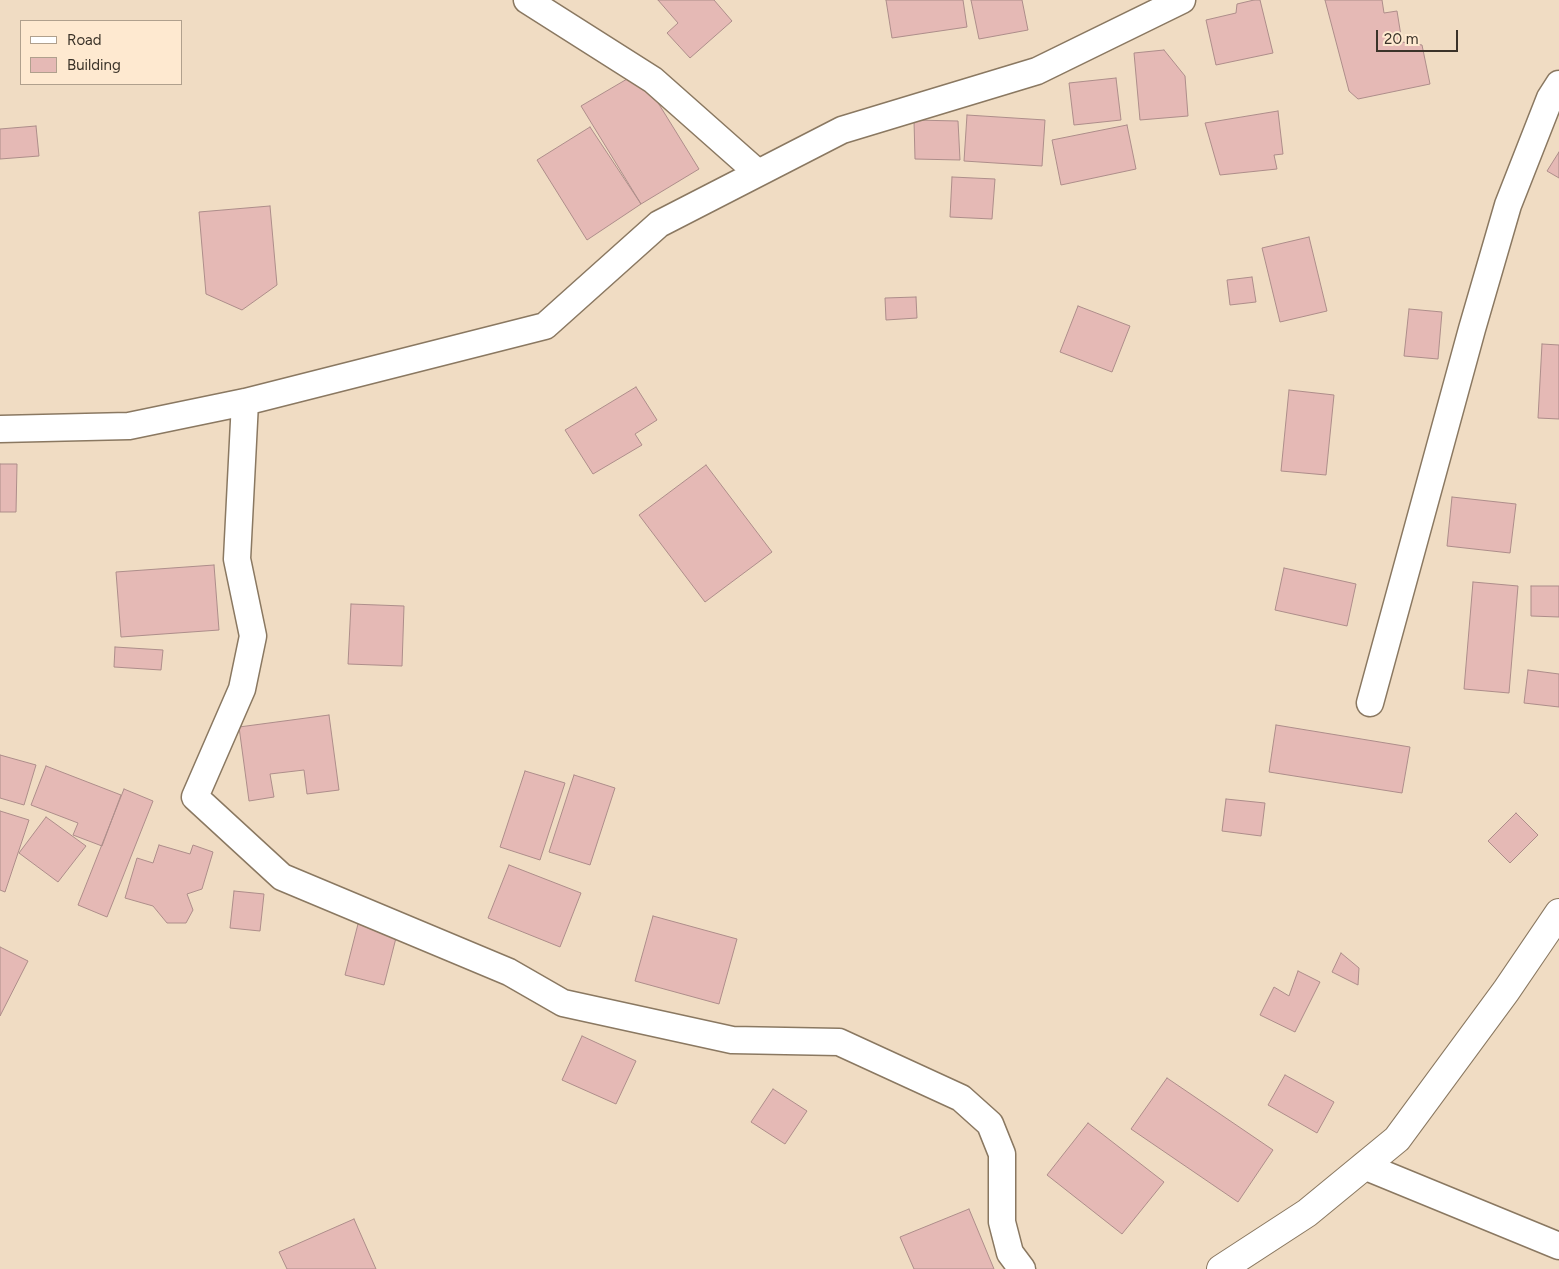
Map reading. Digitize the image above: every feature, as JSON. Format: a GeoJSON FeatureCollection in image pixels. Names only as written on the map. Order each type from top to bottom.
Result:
{"type":"FeatureCollection","features":[{"type":"Feature","properties":{"kind":"street"},"geometry":{"type":"LineString","coordinates":[[527,0],[653,80],[758,173]]}},
{"type":"Feature","properties":{"kind":"street"},"geometry":{"type":"LineString","coordinates":[[0,429],[129,426],[245,402],[545,326],[659,224],[842,130],[1037,71],[1182,0]]}},
{"type":"Feature","properties":{"kind":"street"},"geometry":{"type":"LineString","coordinates":[[1370,703],[1472,329],[1508,205],[1550,98],[1559,84]]}},
{"type":"Feature","properties":{"kind":"street"},"geometry":{"type":"LineString","coordinates":[[245,402],[237,559],[253,636],[242,688],[195,797],[282,877],[509,972],[563,1003],[732,1040],[839,1042],[961,1098],[990,1124],[1002,1154],[1002,1222],[1010,1253],[1022,1269]]}},
{"type":"Feature","properties":{"kind":"street"},"geometry":{"type":"LineString","coordinates":[[1221,1269],[1307,1213],[1397,1138],[1506,991],[1559,913]]}},
{"type":"Feature","properties":{"kind":"street"},"geometry":{"type":"LineString","coordinates":[[1364,1166],[1559,1246]]}},
{"type":"Feature","properties":{"kind":"building"},"geometry":{"type":"Polygon","coordinates":[[[658,0],[714,0],[732,21],[690,58],[667,33],[678,23],[658,0]]]}},
{"type":"Feature","properties":{"kind":"building"},"geometry":{"type":"Polygon","coordinates":[[[886,0],[963,0],[967,27],[892,38],[886,0]]]}},
{"type":"Feature","properties":{"kind":"building"},"geometry":{"type":"Polygon","coordinates":[[[971,0],[1022,0],[1028,30],[979,39],[971,0]]]}},
{"type":"Feature","properties":{"kind":"building"},"geometry":{"type":"Polygon","coordinates":[[[1260,0],[1273,53],[1216,65],[1206,20],[1236,13],[1237,4],[1260,0]]]}},
{"type":"Feature","properties":{"kind":"building"},"geometry":{"type":"Polygon","coordinates":[[[1325,0],[1382,0],[1384,13],[1397,11],[1402,42],[1422,45],[1430,84],[1358,99],[1349,91],[1325,0]]]}},
{"type":"Feature","properties":{"kind":"building"},"geometry":{"type":"Polygon","coordinates":[[[1164,50],[1185,76],[1188,116],[1140,120],[1134,53],[1164,50]]]}},
{"type":"Feature","properties":{"kind":"building"},"geometry":{"type":"Polygon","coordinates":[[[639,72],[699,169],[641,204],[581,106],[639,72]]]}},
{"type":"Feature","properties":{"kind":"building"},"geometry":{"type":"Polygon","coordinates":[[[1116,78],[1121,120],[1074,125],[1069,83],[1116,78]]]}},
{"type":"Feature","properties":{"kind":"building"},"geometry":{"type":"Polygon","coordinates":[[[1278,111],[1283,154],[1274,155],[1277,169],[1220,175],[1205,123],[1278,111]]]}},
{"type":"Feature","properties":{"kind":"building"},"geometry":{"type":"Polygon","coordinates":[[[967,115],[1045,120],[1042,166],[964,161],[967,115]]]}},
{"type":"Feature","properties":{"kind":"building"},"geometry":{"type":"Polygon","coordinates":[[[914,120],[958,121],[960,160],[915,159],[914,120]]]}},
{"type":"Feature","properties":{"kind":"building"},"geometry":{"type":"Polygon","coordinates":[[[1127,125],[1136,169],[1061,185],[1052,140],[1127,125]]]}},
{"type":"Feature","properties":{"kind":"building"},"geometry":{"type":"Polygon","coordinates":[[[36,126],[39,156],[0,159],[0,129],[36,126]]]}},
{"type":"Feature","properties":{"kind":"building"},"geometry":{"type":"Polygon","coordinates":[[[590,127],[641,204],[587,240],[537,160],[590,127]]]}},
{"type":"Feature","properties":{"kind":"building"},"geometry":{"type":"Polygon","coordinates":[[[1559,152],[1559,178],[1547,171],[1559,152]]]}},
{"type":"Feature","properties":{"kind":"building"},"geometry":{"type":"Polygon","coordinates":[[[952,177],[995,179],[992,219],[950,217],[952,177]]]}},
{"type":"Feature","properties":{"kind":"building"},"geometry":{"type":"Polygon","coordinates":[[[270,206],[277,285],[242,310],[206,294],[199,212],[270,206]]]}},
{"type":"Feature","properties":{"kind":"building"},"geometry":{"type":"Polygon","coordinates":[[[1309,237],[1327,311],[1280,322],[1262,248],[1309,237]]]}},
{"type":"Feature","properties":{"kind":"building"},"geometry":{"type":"Polygon","coordinates":[[[1252,277],[1256,302],[1230,305],[1227,280],[1252,277]]]}},
{"type":"Feature","properties":{"kind":"building"},"geometry":{"type":"Polygon","coordinates":[[[916,297],[917,318],[886,320],[885,298],[916,297]]]}},
{"type":"Feature","properties":{"kind":"building"},"geometry":{"type":"Polygon","coordinates":[[[1078,306],[1130,326],[1112,372],[1060,352],[1078,306]]]}},
{"type":"Feature","properties":{"kind":"building"},"geometry":{"type":"Polygon","coordinates":[[[1409,309],[1442,312],[1438,359],[1404,356],[1409,309]]]}},
{"type":"Feature","properties":{"kind":"building"},"geometry":{"type":"Polygon","coordinates":[[[1542,344],[1559,345],[1559,419],[1538,418],[1542,344]]]}},
{"type":"Feature","properties":{"kind":"building"},"geometry":{"type":"Polygon","coordinates":[[[636,387],[657,420],[635,434],[642,445],[593,474],[565,430],[636,387]]]}},
{"type":"Feature","properties":{"kind":"building"},"geometry":{"type":"Polygon","coordinates":[[[1289,390],[1334,395],[1326,475],[1281,471],[1289,390]]]}},
{"type":"Feature","properties":{"kind":"building"},"geometry":{"type":"Polygon","coordinates":[[[0,464],[17,464],[16,512],[0,512],[0,464]]]}},
{"type":"Feature","properties":{"kind":"building"},"geometry":{"type":"Polygon","coordinates":[[[706,465],[772,552],[705,602],[639,515],[706,465]]]}},
{"type":"Feature","properties":{"kind":"building"},"geometry":{"type":"Polygon","coordinates":[[[1452,497],[1516,504],[1510,553],[1447,546],[1452,497]]]}},
{"type":"Feature","properties":{"kind":"building"},"geometry":{"type":"Polygon","coordinates":[[[214,565],[219,630],[121,637],[116,572],[214,565]]]}},
{"type":"Feature","properties":{"kind":"building"},"geometry":{"type":"Polygon","coordinates":[[[1284,568],[1356,584],[1347,626],[1275,610],[1284,568]]]}},
{"type":"Feature","properties":{"kind":"building"},"geometry":{"type":"Polygon","coordinates":[[[1473,582],[1518,586],[1509,693],[1464,689],[1473,582]]]}},
{"type":"Feature","properties":{"kind":"building"},"geometry":{"type":"Polygon","coordinates":[[[1531,586],[1559,586],[1559,617],[1531,616],[1531,586]]]}},
{"type":"Feature","properties":{"kind":"building"},"geometry":{"type":"Polygon","coordinates":[[[351,604],[404,606],[402,666],[348,664],[351,604]]]}},
{"type":"Feature","properties":{"kind":"building"},"geometry":{"type":"Polygon","coordinates":[[[115,647],[163,650],[161,670],[114,667],[115,647]]]}},
{"type":"Feature","properties":{"kind":"building"},"geometry":{"type":"Polygon","coordinates":[[[1528,670],[1559,674],[1559,707],[1524,703],[1528,670]]]}},
{"type":"Feature","properties":{"kind":"building"},"geometry":{"type":"Polygon","coordinates":[[[329,715],[339,790],[307,794],[304,770],[270,774],[274,797],[249,801],[239,727],[329,715]]]}},
{"type":"Feature","properties":{"kind":"building"},"geometry":{"type":"Polygon","coordinates":[[[1276,725],[1410,747],[1402,793],[1269,772],[1276,725]]]}},
{"type":"Feature","properties":{"kind":"building"},"geometry":{"type":"Polygon","coordinates":[[[0,755],[36,765],[24,805],[0,798],[0,755]]]}},
{"type":"Feature","properties":{"kind":"building"},"geometry":{"type":"Polygon","coordinates":[[[46,766],[121,795],[102,846],[73,835],[78,823],[31,805],[46,766]]]}},
{"type":"Feature","properties":{"kind":"building"},"geometry":{"type":"Polygon","coordinates":[[[525,771],[565,783],[540,860],[500,847],[525,771]]]}},
{"type":"Feature","properties":{"kind":"building"},"geometry":{"type":"Polygon","coordinates":[[[574,775],[615,788],[590,865],[549,852],[574,775]]]}},
{"type":"Feature","properties":{"kind":"building"},"geometry":{"type":"Polygon","coordinates":[[[124,789],[153,801],[107,917],[78,905],[124,789]]]}},
{"type":"Feature","properties":{"kind":"building"},"geometry":{"type":"Polygon","coordinates":[[[1226,799],[1265,803],[1261,836],[1222,831],[1226,799]]]}},
{"type":"Feature","properties":{"kind":"building"},"geometry":{"type":"Polygon","coordinates":[[[0,811],[29,820],[5,892],[0,890],[0,811]]]}},
{"type":"Feature","properties":{"kind":"building"},"geometry":{"type":"Polygon","coordinates":[[[1516,813],[1538,835],[1510,863],[1488,841],[1516,813]]]}},
{"type":"Feature","properties":{"kind":"building"},"geometry":{"type":"Polygon","coordinates":[[[46,817],[86,846],[58,882],[19,853],[46,817]]]}},
{"type":"Feature","properties":{"kind":"building"},"geometry":{"type":"Polygon","coordinates":[[[159,845],[190,854],[193,845],[213,852],[202,889],[187,894],[193,910],[186,923],[167,923],[153,906],[125,898],[137,858],[153,863],[159,845]]]}},
{"type":"Feature","properties":{"kind":"building"},"geometry":{"type":"Polygon","coordinates":[[[509,865],[581,893],[560,947],[488,918],[509,865]]]}},
{"type":"Feature","properties":{"kind":"building"},"geometry":{"type":"Polygon","coordinates":[[[234,891],[264,894],[260,931],[230,928],[234,891]]]}},
{"type":"Feature","properties":{"kind":"building"},"geometry":{"type":"Polygon","coordinates":[[[653,916],[737,939],[719,1004],[635,981],[653,916]]]}},
{"type":"Feature","properties":{"kind":"building"},"geometry":{"type":"Polygon","coordinates":[[[358,924],[397,934],[384,985],[345,975],[358,924]]]}},
{"type":"Feature","properties":{"kind":"building"},"geometry":{"type":"Polygon","coordinates":[[[0,947],[28,961],[0,1016],[0,947]]]}},
{"type":"Feature","properties":{"kind":"building"},"geometry":{"type":"Polygon","coordinates":[[[1341,953],[1359,968],[1358,985],[1332,972],[1341,953]]]}},
{"type":"Feature","properties":{"kind":"building"},"geometry":{"type":"Polygon","coordinates":[[[1298,971],[1320,982],[1295,1032],[1260,1015],[1274,987],[1289,996],[1298,971]]]}},
{"type":"Feature","properties":{"kind":"building"},"geometry":{"type":"Polygon","coordinates":[[[582,1036],[636,1061],[616,1104],[562,1080],[582,1036]]]}},
{"type":"Feature","properties":{"kind":"building"},"geometry":{"type":"Polygon","coordinates":[[[1285,1075],[1334,1102],[1317,1133],[1268,1105],[1285,1075]]]}},
{"type":"Feature","properties":{"kind":"building"},"geometry":{"type":"Polygon","coordinates":[[[1167,1078],[1273,1150],[1238,1202],[1131,1129],[1167,1078]]]}},
{"type":"Feature","properties":{"kind":"building"},"geometry":{"type":"Polygon","coordinates":[[[773,1089],[807,1111],[785,1144],[751,1122],[773,1089]]]}},
{"type":"Feature","properties":{"kind":"building"},"geometry":{"type":"Polygon","coordinates":[[[1088,1123],[1164,1182],[1122,1234],[1047,1175],[1088,1123]]]}},
{"type":"Feature","properties":{"kind":"building"},"geometry":{"type":"Polygon","coordinates":[[[969,1209],[994,1269],[914,1269],[900,1237],[969,1209]]]}},
{"type":"Feature","properties":{"kind":"building"},"geometry":{"type":"Polygon","coordinates":[[[354,1219],[376,1269],[287,1269],[279,1252],[354,1219]]]}}]}
